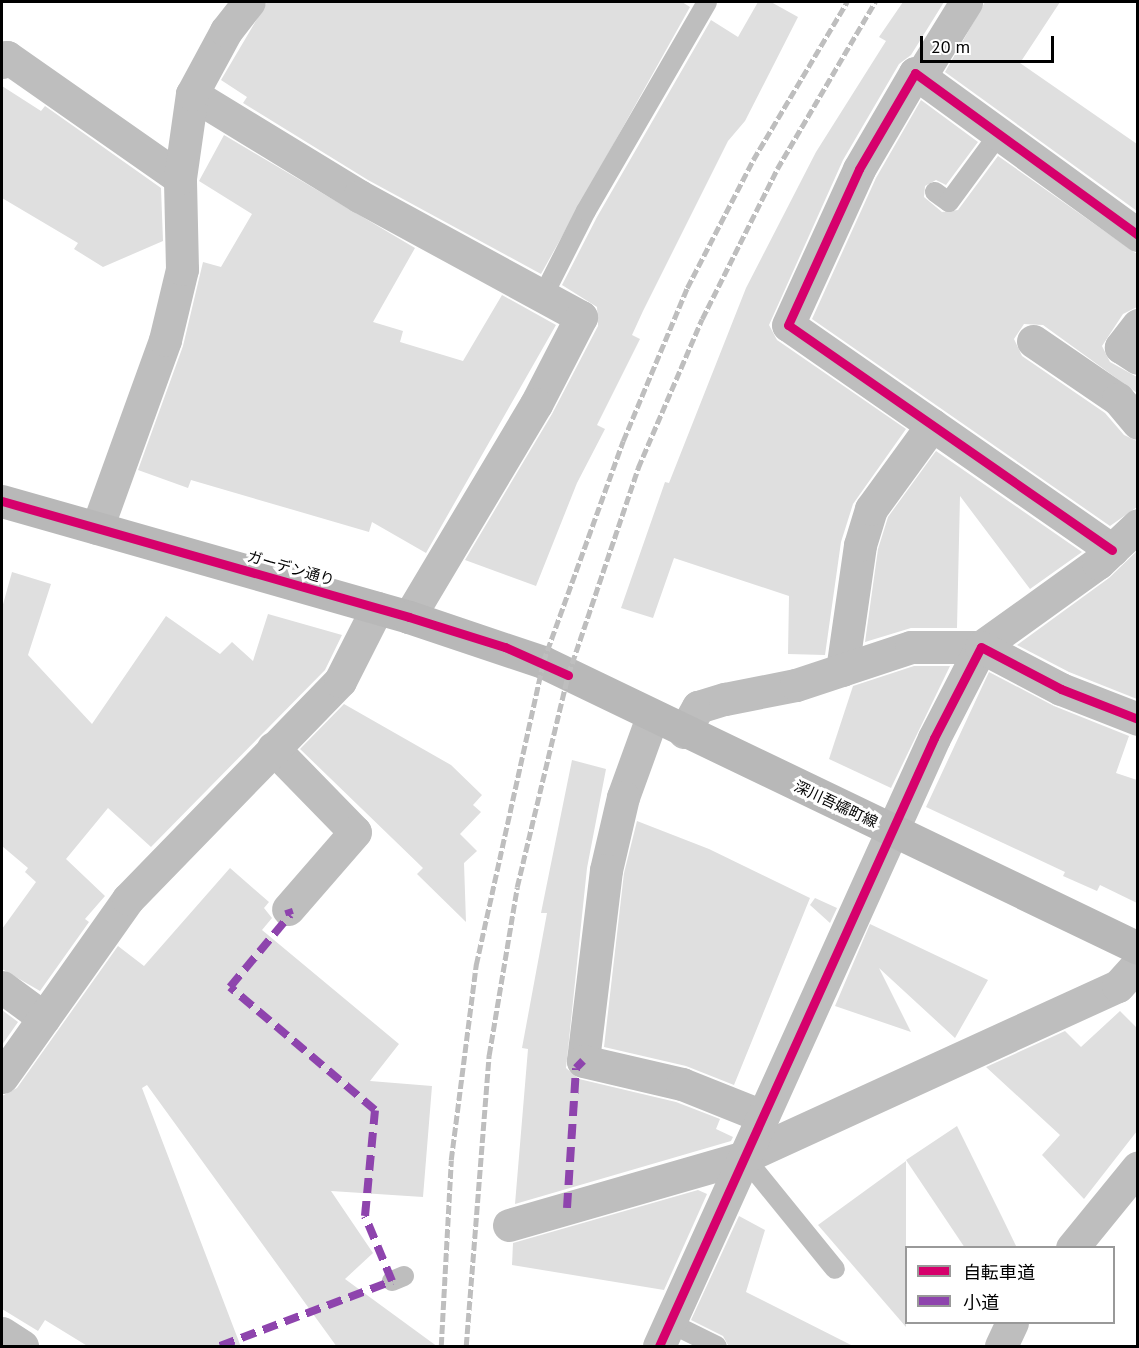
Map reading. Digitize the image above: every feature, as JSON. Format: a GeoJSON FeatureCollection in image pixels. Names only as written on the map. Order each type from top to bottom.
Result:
{"type":"FeatureCollection","features":[{"type":"Feature","properties":{"kind":"main road","name":"ガーデン通り"},"geometry":{"type":"LineString","coordinates":[[2,501],[409,617],[505,647],[568,675]]}},
{"type":"Feature","properties":{"kind":"main road","name":"深川吾嬬町線"},"geometry":{"type":"LineString","coordinates":[[568,675],[1137,948]]}},
{"type":"Feature","properties":{"kind":"street"},"geometry":{"type":"LineString","coordinates":[[97,528],[165,340],[182,269],[180,178],[192,94],[226,31],[249,2]]}},
{"type":"Feature","properties":{"kind":"street"},"geometry":{"type":"LineString","coordinates":[[921,75],[966,2]]}},
{"type":"Feature","properties":{"kind":"street"},"geometry":{"type":"LineString","coordinates":[[3,57],[180,178]]}},
{"type":"Feature","properties":{"kind":"street"},"geometry":{"type":"LineString","coordinates":[[1112,550],[788,325],[859,169],[915,73],[921,75],[1137,235]]}},
{"type":"Feature","properties":{"kind":"street"},"geometry":{"type":"LineString","coordinates":[[192,94],[359,196],[544,294],[581,317],[536,404],[409,617]]}},
{"type":"Feature","properties":{"kind":"street"},"geometry":{"type":"LineString","coordinates":[[1137,325],[1121,347],[1137,358]]}},
{"type":"Feature","properties":{"kind":"street"},"geometry":{"type":"LineString","coordinates":[[1033,341],[1118,399],[1137,423]]}},
{"type":"Feature","properties":{"kind":"street"},"geometry":{"type":"LineString","coordinates":[[842,670],[860,545],[871,509],[932,425]]}},
{"type":"Feature","properties":{"kind":"street"},"geometry":{"type":"LineString","coordinates":[[664,1335],[762,1116],[895,831],[934,738],[981,647],[1112,550],[1137,525]]}},
{"type":"Feature","properties":{"kind":"street"},"geometry":{"type":"LineString","coordinates":[[2,1077],[128,899],[340,681],[376,608]]}},
{"type":"Feature","properties":{"kind":"street"},"geometry":{"type":"LineString","coordinates":[[684,732],[698,707],[842,670],[911,647],[981,647],[1061,689],[1137,719]]}},
{"type":"Feature","properties":{"kind":"street"},"geometry":{"type":"LineString","coordinates":[[652,717],[622,797],[606,870],[584,1061],[682,1084],[762,1116]]}},
{"type":"Feature","properties":{"kind":"street"},"geometry":{"type":"LineString","coordinates":[[273,748],[356,832],[288,909]]}},
{"type":"Feature","properties":{"kind":"street"},"geometry":{"type":"LineString","coordinates":[[509,1224],[744,1157],[1118,986],[1137,964]]}},
{"type":"Feature","properties":{"kind":"street"},"geometry":{"type":"LineString","coordinates":[[2,987],[44,1018]]}},
{"type":"Feature","properties":{"kind":"street"},"geometry":{"type":"LineString","coordinates":[[1074,1246],[1137,1167]]}},
{"type":"Feature","properties":{"kind":"street"},"geometry":{"type":"LineString","coordinates":[[1001,1347],[1012,1324]]}},
{"type":"Feature","properties":{"kind":"street"},"geometry":{"type":"LineString","coordinates":[[2,1333],[22,1347]]}},
{"type":"Feature","properties":{"kind":"lane"},"geometry":{"type":"LineString","coordinates":[[544,294],[586,211],[707,2]]}},
{"type":"Feature","properties":{"kind":"lane"},"geometry":{"type":"LineString","coordinates":[[935,192],[949,202],[999,134]]}},
{"type":"Feature","properties":{"kind":"lane"},"geometry":{"type":"LineString","coordinates":[[744,1157],[836,1269]]}},
{"type":"Feature","properties":{"kind":"lane"},"geometry":{"type":"LineString","coordinates":[[664,1335],[717,1347]]}},
{"type":"Feature","properties":{"kind":"building"},"geometry":{"type":"Polygon","coordinates":[[[267,2],[682,2],[690,7],[541,274],[368,180],[243,103],[247,97],[221,80],[267,2]]]}},
{"type":"Feature","properties":{"kind":"building"},"geometry":{"type":"Polygon","coordinates":[[[758,2],[771,2],[798,17],[745,121],[728,141],[643,311],[632,335],[640,339],[597,425],[605,429],[577,483],[536,586],[465,560],[552,414],[598,326],[597,307],[562,285],[597,217],[711,20],[738,37],[758,2]]]}},
{"type":"Feature","properties":{"kind":"building"},"geometry":{"type":"Polygon","coordinates":[[[903,2],[944,2],[911,55],[899,64],[843,160],[769,325],[777,340],[906,429],[853,504],[841,542],[825,655],[788,654],[789,596],[674,558],[653,618],[621,608],[665,482],[669,483],[746,288],[816,152],[886,41],[879,37],[903,2]]]}},
{"type":"Feature","properties":{"kind":"building"},"geometry":{"type":"Polygon","coordinates":[[[985,2],[1060,2],[1020,63],[1137,144],[1137,211],[945,72],[985,2]]]}},
{"type":"Feature","properties":{"kind":"building"},"geometry":{"type":"Polygon","coordinates":[[[2,86],[41,111],[45,106],[161,188],[163,241],[103,267],[74,249],[78,243],[2,198],[2,86]]]}},
{"type":"Feature","properties":{"kind":"building"},"geometry":{"type":"Polygon","coordinates":[[[921,100],[978,142],[946,185],[936,180],[925,186],[924,197],[942,212],[958,210],[998,156],[1137,254],[1137,307],[1123,314],[1102,346],[1110,362],[1137,377],[1137,393],[1043,325],[1024,324],[1014,339],[1022,356],[1105,413],[1124,435],[1137,441],[1137,507],[1110,526],[812,319],[876,178],[921,100]]]}},
{"type":"Feature","properties":{"kind":"building"},"geometry":{"type":"Polygon","coordinates":[[[224,135],[415,248],[373,322],[403,331],[400,342],[463,361],[502,295],[556,325],[426,553],[372,522],[369,532],[191,480],[188,488],[138,470],[183,346],[203,262],[221,267],[252,214],[199,181],[224,135]]]}},
{"type":"Feature","properties":{"kind":"building"},"geometry":{"type":"Polygon","coordinates":[[[936,451],[1082,552],[1030,589],[960,496],[957,628],[911,628],[865,642],[878,549],[888,517],[936,451]]]}},
{"type":"Feature","properties":{"kind":"building"},"geometry":{"type":"Polygon","coordinates":[[[1137,551],[1137,699],[1069,672],[1017,645],[1109,578],[1137,551]]]}},
{"type":"Feature","properties":{"kind":"building"},"geometry":{"type":"Polygon","coordinates":[[[12,572],[51,584],[28,655],[92,724],[166,616],[220,654],[232,642],[253,661],[268,614],[342,635],[325,670],[151,847],[108,808],[66,859],[105,896],[85,919],[89,922],[40,991],[2,969],[2,929],[36,882],[25,872],[28,868],[2,846],[2,608],[12,572]]]}},
{"type":"Feature","properties":{"kind":"building"},"geometry":{"type":"Polygon","coordinates":[[[914,666],[950,666],[891,788],[829,759],[853,686],[914,666]]]}},
{"type":"Feature","properties":{"kind":"building"},"geometry":{"type":"Polygon","coordinates":[[[989,672],[1054,706],[1129,736],[1116,773],[1137,780],[1137,903],[1100,885],[1097,891],[1063,876],[1065,872],[926,807],[989,672]]]}},
{"type":"Feature","properties":{"kind":"building"},"geometry":{"type":"Polygon","coordinates":[[[344,704],[451,765],[482,795],[473,805],[481,812],[460,834],[477,851],[464,863],[466,922],[417,874],[423,868],[300,749],[344,704]]]}},
{"type":"Feature","properties":{"kind":"building"},"geometry":{"type":"Polygon","coordinates":[[[572,760],[606,769],[587,868],[566,1068],[579,1079],[676,1102],[720,1119],[716,1129],[733,1137],[731,1141],[515,1204],[528,1049],[522,1048],[547,913],[541,913],[572,760]]]}},
{"type":"Feature","properties":{"kind":"building"},"geometry":{"type":"Polygon","coordinates":[[[637,821],[709,849],[810,898],[734,1085],[686,1066],[604,1047],[624,873],[637,821]]]}},
{"type":"Feature","properties":{"kind":"building"},"geometry":{"type":"Polygon","coordinates":[[[230,868],[269,902],[264,908],[272,918],[262,930],[399,1044],[370,1081],[432,1086],[423,1197],[331,1191],[373,1253],[345,1279],[438,1347],[337,1347],[147,1085],[142,1088],[241,1347],[89,1347],[45,1320],[38,1331],[2,1309],[2,1096],[17,1088],[118,946],[144,966],[230,868]]]}},
{"type":"Feature","properties":{"kind":"building"},"geometry":{"type":"Polygon","coordinates":[[[815,898],[837,908],[830,923],[810,905],[815,898]]]}},
{"type":"Feature","properties":{"kind":"building"},"geometry":{"type":"Polygon","coordinates":[[[870,924],[988,980],[955,1038],[879,968],[911,1032],[835,1006],[870,924]]]}},
{"type":"Feature","properties":{"kind":"building"},"geometry":{"type":"Polygon","coordinates":[[[2,1010],[18,1022],[2,1045],[2,1010]]]}},
{"type":"Feature","properties":{"kind":"building"},"geometry":{"type":"Polygon","coordinates":[[[1120,1011],[1137,1028],[1137,1131],[1084,1199],[1042,1155],[1060,1135],[986,1067],[1065,1031],[1081,1047],[1120,1011]]]}},
{"type":"Feature","properties":{"kind":"building"},"geometry":{"type":"Polygon","coordinates":[[[957,1126],[1016,1246],[964,1246],[906,1160],[957,1126]]]}},
{"type":"Feature","properties":{"kind":"building"},"geometry":{"type":"Polygon","coordinates":[[[906,1161],[906,1327],[818,1225],[906,1161]]]}},
{"type":"Feature","properties":{"kind":"building"},"geometry":{"type":"Polygon","coordinates":[[[698,1190],[707,1194],[664,1290],[512,1265],[513,1243],[698,1190]]]}},
{"type":"Feature","properties":{"kind":"building"},"geometry":{"type":"Polygon","coordinates":[[[739,1216],[765,1230],[746,1292],[855,1347],[729,1347],[723,1336],[691,1320],[739,1216]]]}},
{"type":"Feature","properties":{"kind":"railway"},"geometry":{"type":"LineString","coordinates":[[441,1346],[451,1160],[476,965],[543,662],[623,441],[687,288],[753,160],[847,2]]}},
{"type":"Feature","properties":{"kind":"railway"},"geometry":{"type":"LineString","coordinates":[[466,1346],[489,1055],[517,887],[568,675],[638,468],[702,319],[777,169],[875,2]]}},
{"type":"Feature","properties":{"kind":"marked path"},"geometry":{"type":"LineString","coordinates":[[220,1346],[392,1281],[365,1216],[375,1110],[230,987],[290,915],[288,909]]}},
{"type":"Feature","properties":{"kind":"marked path"},"geometry":{"type":"LineString","coordinates":[[567,1208],[576,1068],[583,1061]]}},
{"type":"Feature","properties":{"kind":"cycle path"},"geometry":{"type":"LineString","coordinates":[[1112,550],[788,325],[859,169],[915,73],[1138,235]]}},
{"type":"Feature","properties":{"kind":"cycle path"},"geometry":{"type":"LineString","coordinates":[[2,501],[409,617],[505,647],[568,675]]}},
{"type":"Feature","properties":{"kind":"cycle path"},"geometry":{"type":"LineString","coordinates":[[659,1346],[934,738],[981,647],[1061,689],[1138,719]]}}]}
